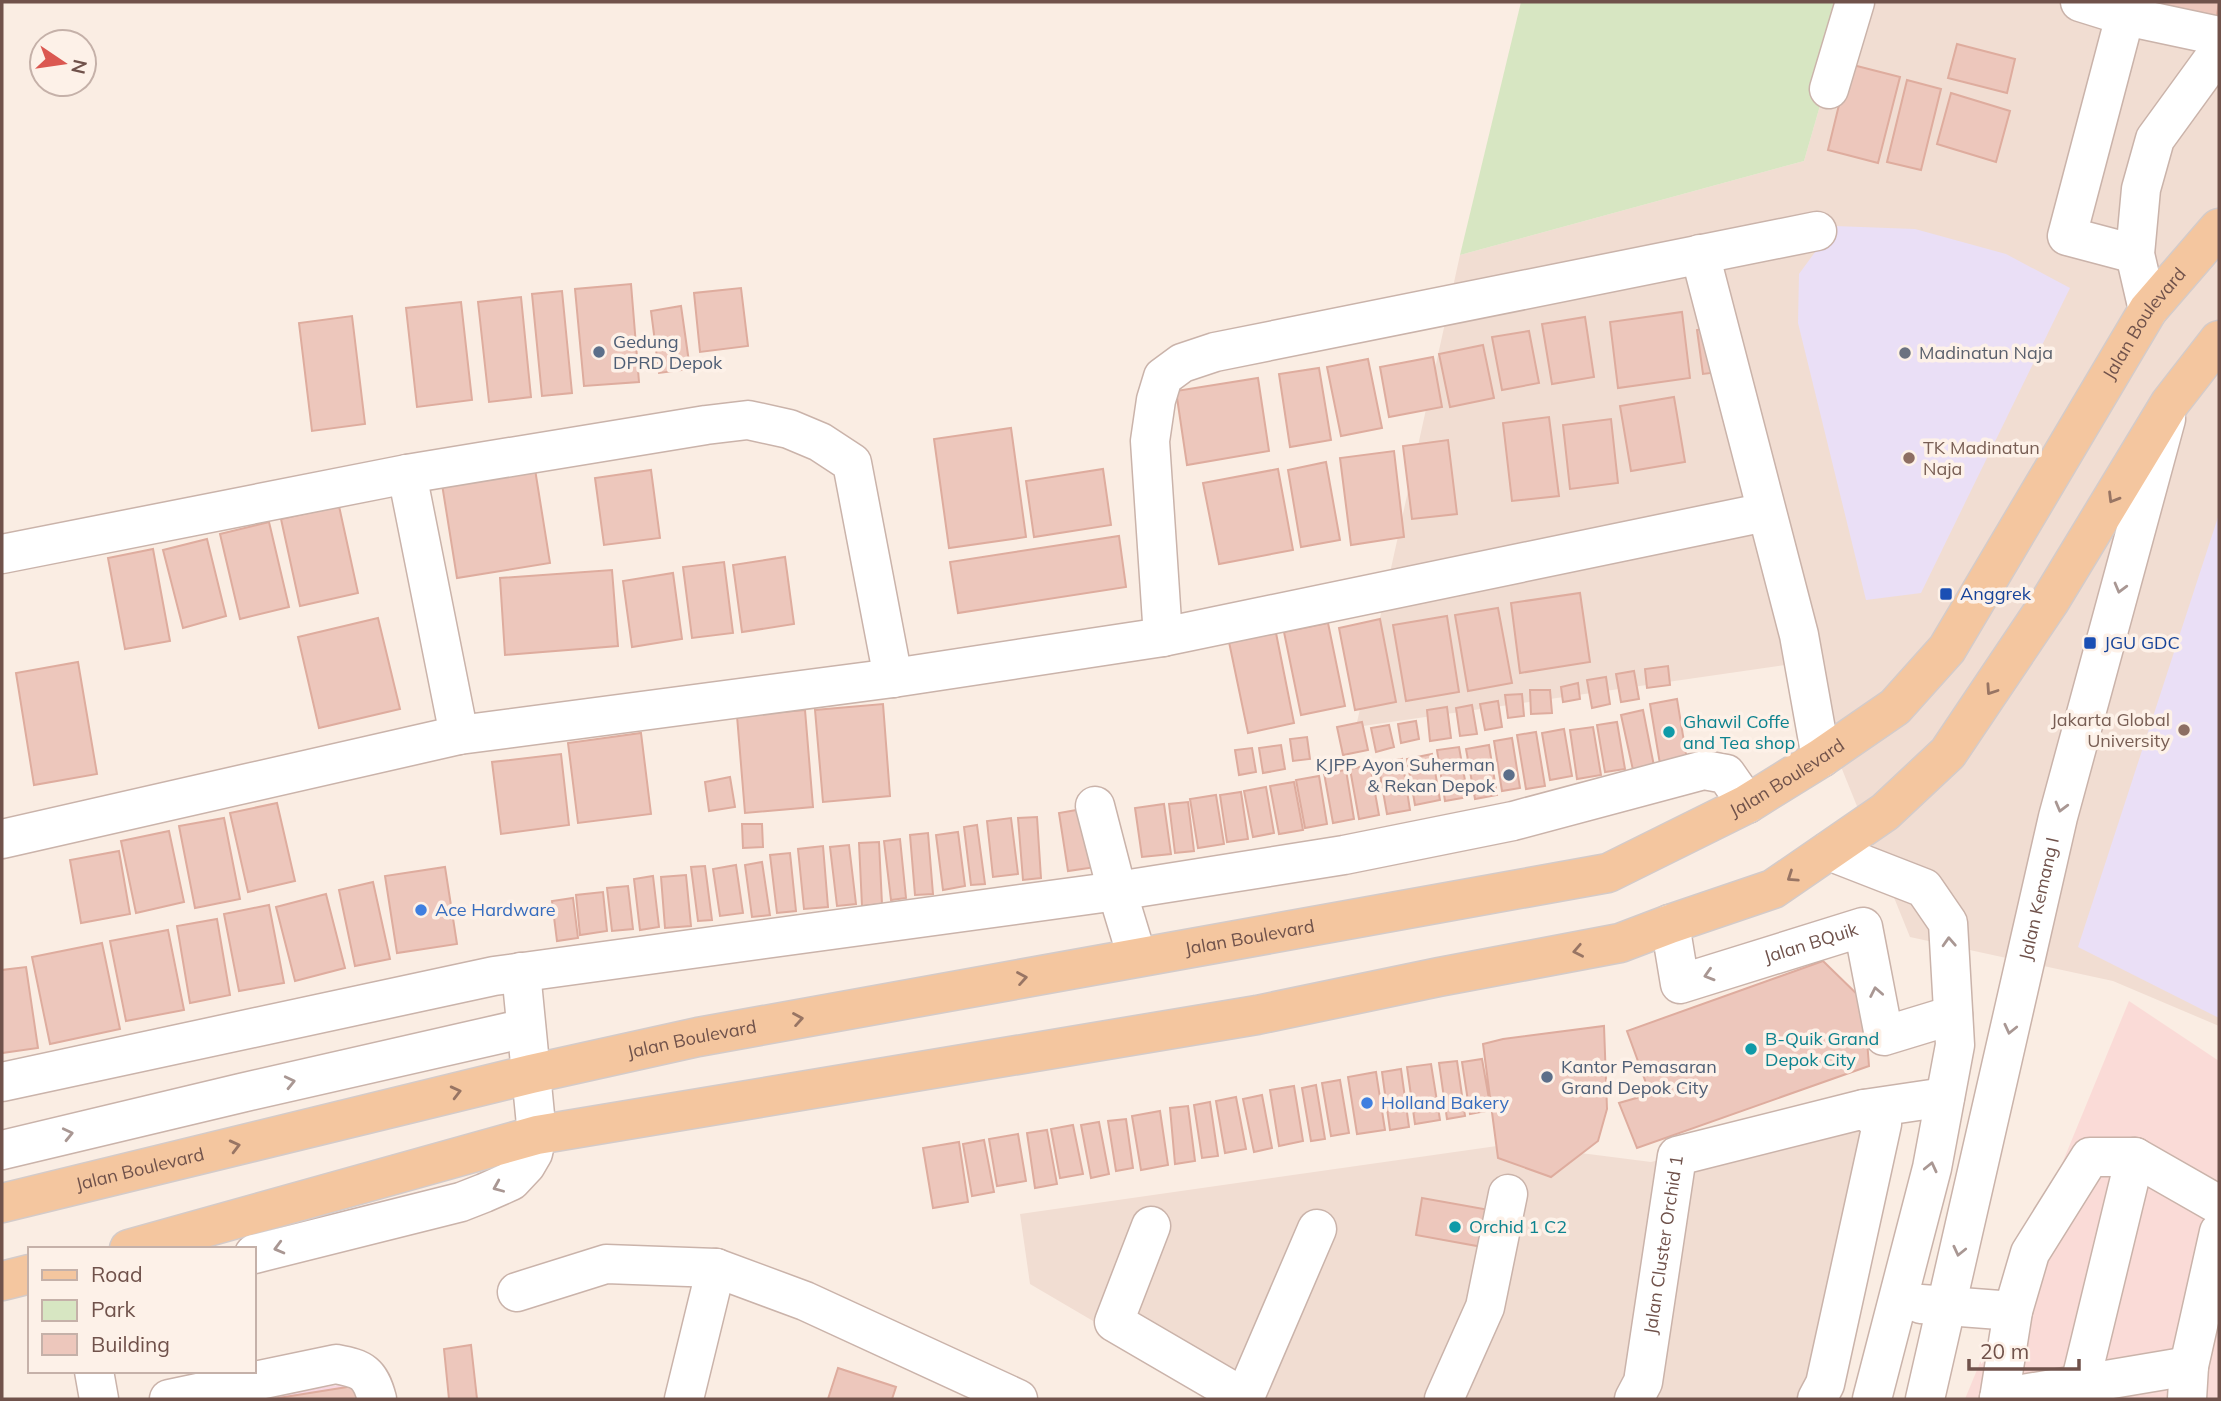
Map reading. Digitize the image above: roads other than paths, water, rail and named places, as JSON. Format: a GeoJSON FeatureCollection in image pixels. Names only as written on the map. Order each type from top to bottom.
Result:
{"type":"FeatureCollection","features":[{"type":"Feature","properties":{"kind":"main road","name":"Jalan Boulevard"},"geometry":{"type":"LineString","coordinates":[[2,1203],[531,1074],[698,1037],[1608,873],[1747,804],[1895,707],[1947,649],[2148,310],[2219,228]]}},
{"type":"Feature","properties":{"kind":"main road"},"geometry":{"type":"LineString","coordinates":[[136,1247],[537,1135],[1257,1015],[1620,943],[1773,889],[1885,812],[1948,753],[2050,601],[2170,403],[2219,340]]}},
{"type":"Feature","properties":{"kind":"main road"},"geometry":{"type":"LineString","coordinates":[[2,1281],[28,1274]]}},
{"type":"Feature","properties":{"kind":"street"},"geometry":{"type":"LineString","coordinates":[[1829,89],[1855,2]]}},
{"type":"Feature","properties":{"kind":"street"},"geometry":{"type":"LineString","coordinates":[[2080,2],[2125,16],[2219,36]]}},
{"type":"Feature","properties":{"kind":"street"},"geometry":{"type":"LineString","coordinates":[[2125,16],[2067,236],[2135,254]]}},
{"type":"Feature","properties":{"kind":"street"},"geometry":{"type":"LineString","coordinates":[[2148,310],[2135,254],[2140,189],[2155,139],[2219,51]]}},
{"type":"Feature","properties":{"kind":"street"},"geometry":{"type":"LineString","coordinates":[[1163,637],[1150,442],[1156,400],[1163,377],[1182,363],[1215,352],[1816,230]]}},
{"type":"Feature","properties":{"kind":"street"},"geometry":{"type":"LineString","coordinates":[[1700,254],[1799,635],[1821,758]]}},
{"type":"Feature","properties":{"kind":"street","name":"Jalan Kemang I"},"geometry":{"type":"LineString","coordinates":[[1925,1399],[2059,817],[2170,403]]}},
{"type":"Feature","properties":{"kind":"street"},"geometry":{"type":"LineString","coordinates":[[2,554],[407,474],[706,425],[748,421],[789,429],[820,442],[852,463],[893,678]]}},
{"type":"Feature","properties":{"kind":"street"},"geometry":{"type":"LineString","coordinates":[[407,474],[459,734]]}},
{"type":"Feature","properties":{"kind":"street"},"geometry":{"type":"LineString","coordinates":[[2,839],[459,734],[893,678],[1163,637],[1766,512]]}},
{"type":"Feature","properties":{"kind":"street"},"geometry":{"type":"LineString","coordinates":[[2,1082],[494,976],[1116,891],[1343,855],[1513,821],[1704,770],[1726,774],[1747,804]]}},
{"type":"Feature","properties":{"kind":"street"},"geometry":{"type":"LineString","coordinates":[[1095,806],[1116,891],[1137,957]]}},
{"type":"Feature","properties":{"kind":"street"},"geometry":{"type":"LineString","coordinates":[[1829,851],[1924,888],[1948,923],[1955,1045],[1931,1168],[1872,1399]]}},
{"type":"Feature","properties":{"kind":"street","name":"Jalan BQuik"},"geometry":{"type":"LineString","coordinates":[[1670,924],[1680,984],[1863,927],[1884,1037],[1954,1015]]}},
{"type":"Feature","properties":{"kind":"street"},"geometry":{"type":"LineString","coordinates":[[256,1254],[461,1202],[511,1181],[533,1153],[537,1135],[521,972]]}},
{"type":"Feature","properties":{"kind":"street"},"geometry":{"type":"LineString","coordinates":[[2,1150],[526,1028]]}},
{"type":"Feature","properties":{"kind":"street","name":"Jalan Cluster Orchid 1"},"geometry":{"type":"LineString","coordinates":[[1634,1399],[1643,1382],[1677,1156],[1864,1109],[1945,1097]]}},
{"type":"Feature","properties":{"kind":"street"},"geometry":{"type":"LineString","coordinates":[[1817,1399],[1825,1384],[1882,1124],[1864,1109]]}},
{"type":"Feature","properties":{"kind":"street"},"geometry":{"type":"LineString","coordinates":[[2219,1205],[2136,1157],[2090,1157],[2029,1253],[2013,1311],[1999,1399],[2080,1384],[2188,1383],[2219,1232]]}},
{"type":"Feature","properties":{"kind":"street"},"geometry":{"type":"LineString","coordinates":[[2080,1384],[2136,1157]]}},
{"type":"Feature","properties":{"kind":"street"},"geometry":{"type":"LineString","coordinates":[[1444,1399],[1485,1307],[1508,1194]]}},
{"type":"Feature","properties":{"kind":"street"},"geometry":{"type":"LineString","coordinates":[[1151,1226],[1114,1322],[1245,1399],[1317,1229]]}},
{"type":"Feature","properties":{"kind":"street"},"geometry":{"type":"LineString","coordinates":[[517,1292],[606,1264],[716,1268],[805,1301],[1018,1399]]}},
{"type":"Feature","properties":{"kind":"street"},"geometry":{"type":"LineString","coordinates":[[684,1399],[716,1268]]}},
{"type":"Feature","properties":{"kind":"street"},"geometry":{"type":"LineString","coordinates":[[1896,1301],[2013,1311]]}},
{"type":"Feature","properties":{"kind":"street"},"geometry":{"type":"LineString","coordinates":[[169,1399],[336,1364],[362,1372],[372,1380],[377,1399]]}},
{"type":"Feature","properties":{"kind":"street"},"geometry":{"type":"LineString","coordinates":[[94,1373],[99,1399]]}},
{"type":"Feature","properties":{"kind":"place","name":"Gedung DPRD Depok"},"geometry":{"type":"Point","coordinates":[599,352]}},
{"type":"Feature","properties":{"kind":"place","name":"Madinatun Naja"},"geometry":{"type":"Point","coordinates":[1905,353]}},
{"type":"Feature","properties":{"kind":"place","name":"TK Madinatun Naja"},"geometry":{"type":"Point","coordinates":[1909,458]}},
{"type":"Feature","properties":{"kind":"place","name":"Anggrek"},"geometry":{"type":"Point","coordinates":[1946,594]}},
{"type":"Feature","properties":{"kind":"place","name":"JGU GDC"},"geometry":{"type":"Point","coordinates":[2090,643]}},
{"type":"Feature","properties":{"kind":"place","name":"Jakarta Global University"},"geometry":{"type":"Point","coordinates":[2184,730]}},
{"type":"Feature","properties":{"kind":"place","name":"Ghawil Coffe and Tea shop"},"geometry":{"type":"Point","coordinates":[1669,732]}},
{"type":"Feature","properties":{"kind":"place","name":"KJPP Ayon Suherman & Rekan Depok"},"geometry":{"type":"Point","coordinates":[1509,775]}},
{"type":"Feature","properties":{"kind":"place","name":"Ace Hardware"},"geometry":{"type":"Point","coordinates":[421,910]}},
{"type":"Feature","properties":{"kind":"place","name":"B-Quik Grand Depok City"},"geometry":{"type":"Point","coordinates":[1751,1049]}},
{"type":"Feature","properties":{"kind":"place","name":"Kantor Pemasaran Grand Depok City"},"geometry":{"type":"Point","coordinates":[1547,1077]}},
{"type":"Feature","properties":{"kind":"place","name":"Holland Bakery"},"geometry":{"type":"Point","coordinates":[1367,1103]}},
{"type":"Feature","properties":{"kind":"place","name":"Orchid 1 C2"},"geometry":{"type":"Point","coordinates":[1455,1227]}}]}
